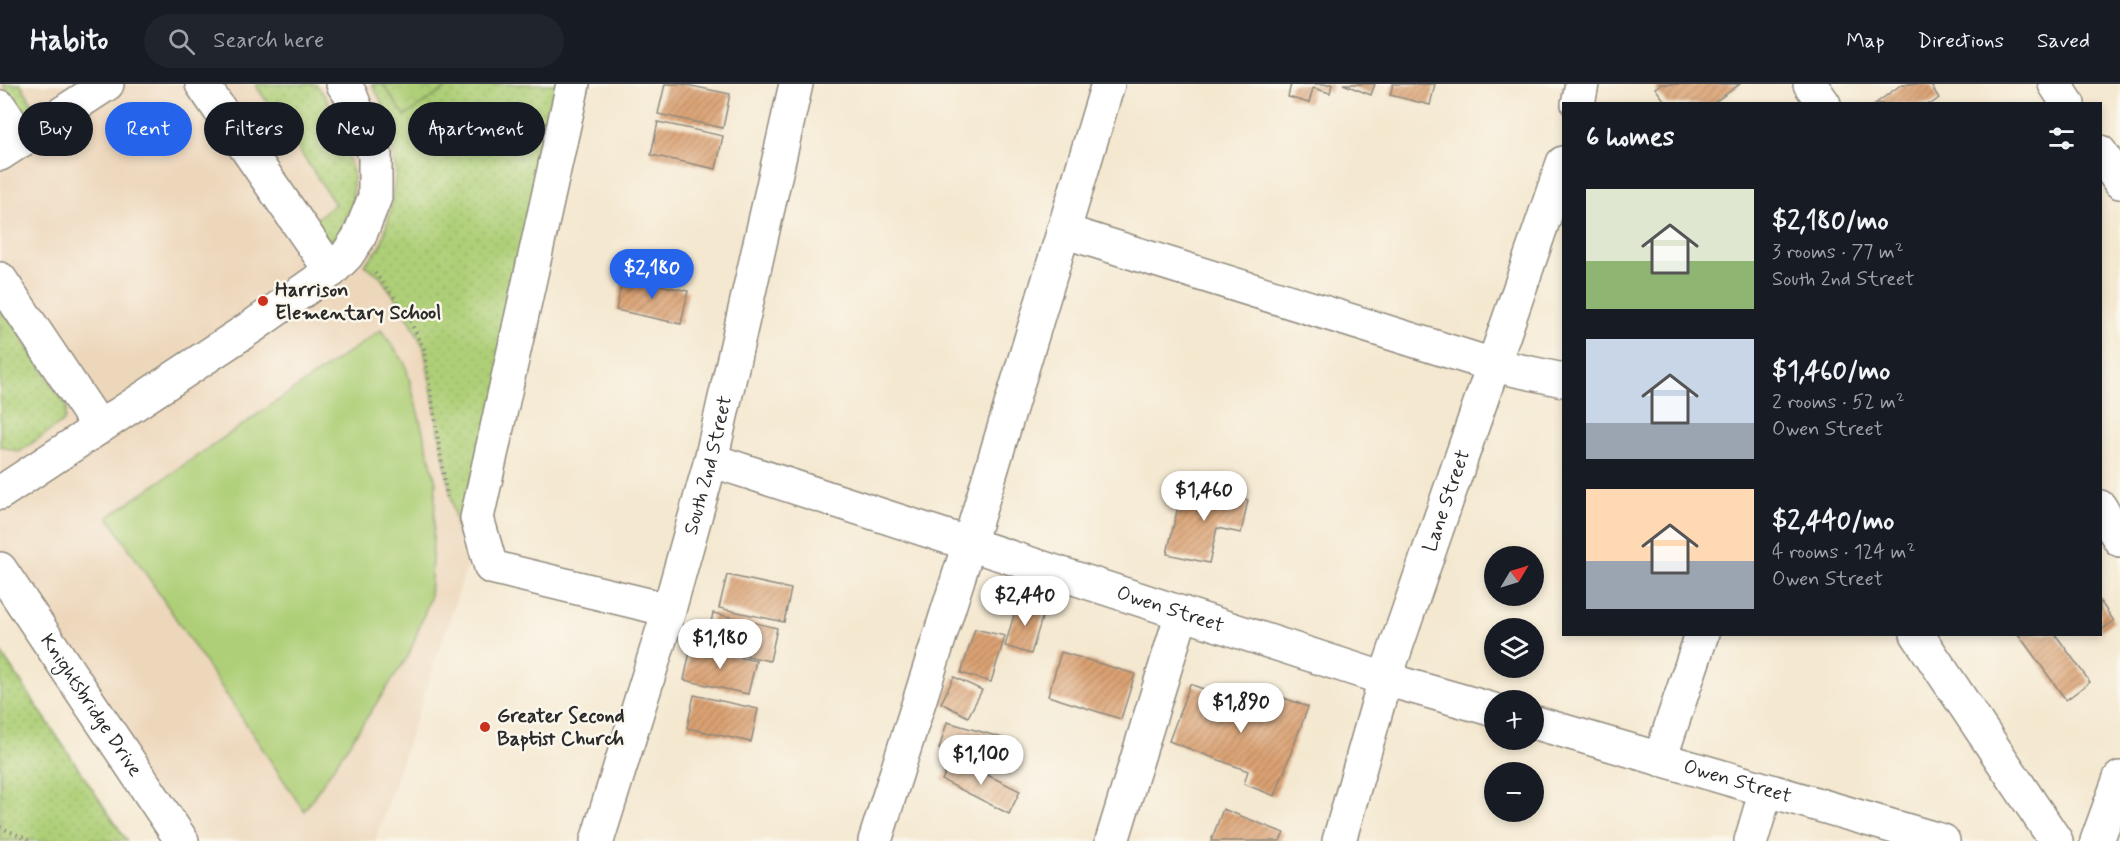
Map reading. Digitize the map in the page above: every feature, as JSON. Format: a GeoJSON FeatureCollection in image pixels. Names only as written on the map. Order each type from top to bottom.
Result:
{"type":"FeatureCollection","features":[{"type":"Feature","properties":{"kind":"street"},"geometry":{"type":"LineString","coordinates":[[0,107],[11,147],[107,84]]}},
{"type":"Feature","properties":{"kind":"street"},"geometry":{"type":"LineString","coordinates":[[202,84],[339,263]]}},
{"type":"Feature","properties":{"kind":"street"},"geometry":{"type":"LineString","coordinates":[[0,493],[253,326],[339,263],[359,237],[375,197],[375,155],[350,94],[343,84]]}},
{"type":"Feature","properties":{"kind":"street"},"geometry":{"type":"LineString","coordinates":[[573,84],[477,518],[491,567],[669,609]]}},
{"type":"Feature","properties":{"kind":"street","name":"South 2nd Street"},"geometry":{"type":"LineString","coordinates":[[597,841],[669,609],[711,460],[796,84]]}},
{"type":"Feature","properties":{"kind":"street"},"geometry":{"type":"LineString","coordinates":[[875,841],[969,544],[1108,84]]}},
{"type":"Feature","properties":{"kind":"street"},"geometry":{"type":"LineString","coordinates":[[1578,102],[1582,84]]}},
{"type":"Feature","properties":{"kind":"street"},"geometry":{"type":"LineString","coordinates":[[1810,84],[1823,102]]}},
{"type":"Feature","properties":{"kind":"street"},"geometry":{"type":"LineString","coordinates":[[2055,84],[2067,102]]}},
{"type":"Feature","properties":{"kind":"street"},"geometry":{"type":"LineString","coordinates":[[2102,155],[2120,182]]}},
{"type":"Feature","properties":{"kind":"street","name":"Lane Street"},"geometry":{"type":"LineString","coordinates":[[1339,841],[1385,679],[1562,166]]}},
{"type":"Feature","properties":{"kind":"street"},"geometry":{"type":"LineString","coordinates":[[1063,231],[1493,365],[1562,380]]}},
{"type":"Feature","properties":{"kind":"street"},"geometry":{"type":"LineString","coordinates":[[0,279],[99,427]]}},
{"type":"Feature","properties":{"kind":"street","name":"Owen Street"},"geometry":{"type":"LineString","coordinates":[[711,460],[1385,679],[1484,707]]}},
{"type":"Feature","properties":{"kind":"street"},"geometry":{"type":"LineString","coordinates":[[2102,510],[2120,540]]}},
{"type":"Feature","properties":{"kind":"street","name":"Knightsbridge Drive"},"geometry":{"type":"LineString","coordinates":[[0,569],[182,841]]}},
{"type":"Feature","properties":{"kind":"street"},"geometry":{"type":"LineString","coordinates":[[1112,841],[1182,613]]}},
{"type":"Feature","properties":{"kind":"street"},"geometry":{"type":"LineString","coordinates":[[1660,759],[1701,636]]}},
{"type":"Feature","properties":{"kind":"street"},"geometry":{"type":"LineString","coordinates":[[1918,636],[2056,841]]}},
{"type":"Feature","properties":{"kind":"street","name":"Owen Street"},"geometry":{"type":"LineString","coordinates":[[1544,725],[1943,841]]}},
{"type":"Feature","properties":{"kind":"street"},"geometry":{"type":"LineString","coordinates":[[2097,841],[2120,778]]}},
{"type":"Feature","properties":{"kind":"street"},"geometry":{"type":"LineString","coordinates":[[1751,841],[1766,790]]}},
{"type":"Feature","properties":{"kind":"path"},"geometry":{"type":"LineString","coordinates":[[339,263],[378,274],[405,311],[424,348],[447,497]]}},
{"type":"Feature","properties":{"kind":"path"},"geometry":{"type":"LineString","coordinates":[[0,827],[31,841]]}},
{"type":"Feature","properties":{"kind":"shaded area","name":"Harrison Elementary School"},"geometry":{"type":"Polygon","coordinates":[[[0,84],[573,84],[473,549],[375,841],[182,841],[0,569],[0,84]]]}},
{"type":"Feature","properties":{"kind":"green space"},"geometry":{"type":"Polygon","coordinates":[[[3,84],[21,84],[32,102],[18,102],[18,108],[3,84]]]}},
{"type":"Feature","properties":{"kind":"green space"},"geometry":{"type":"Polygon","coordinates":[[[255,84],[316,84],[327,99],[328,102],[316,102],[316,156],[347,156],[353,172],[353,203],[337,237],[329,241],[312,222],[335,204],[303,156],[304,102],[267,102],[255,84]]]}},
{"type":"Feature","properties":{"kind":"green space"},"geometry":{"type":"Polygon","coordinates":[[[372,84],[383,84],[395,102],[381,102],[372,84]]]}},
{"type":"Feature","properties":{"kind":"green space"},"geometry":{"type":"Polygon","coordinates":[[[383,84],[452,84],[426,102],[408,102],[408,114],[405,116],[383,84]]]}},
{"type":"Feature","properties":{"kind":"green space"},"geometry":{"type":"Polygon","coordinates":[[[452,84],[573,84],[477,518],[458,535],[424,348],[405,311],[378,274],[364,265],[381,246],[390,213],[396,172],[393,156],[396,156],[396,103],[405,116],[408,114],[408,156],[545,156],[545,102],[426,102],[452,84]]]}},
{"type":"Feature","properties":{"kind":"green space"},"geometry":{"type":"Polygon","coordinates":[[[0,303],[67,407],[64,421],[19,452],[0,446],[0,303]]]}},
{"type":"Feature","properties":{"kind":"green space"},"geometry":{"type":"Polygon","coordinates":[[[381,330],[405,363],[436,482],[430,598],[409,655],[304,811],[108,517],[381,330]]]}},
{"type":"Feature","properties":{"kind":"green space"},"geometry":{"type":"Polygon","coordinates":[[[0,651],[127,841],[0,841],[0,651]]]}},
{"type":"Feature","properties":{"kind":"building"},"geometry":{"type":"Polygon","coordinates":[[[665,84],[682,84],[730,94],[723,128],[658,114],[665,84]]]}},
{"type":"Feature","properties":{"kind":"building"},"geometry":{"type":"Polygon","coordinates":[[[1291,84],[1332,84],[1330,93],[1313,88],[1309,103],[1288,97],[1291,84]]]}},
{"type":"Feature","properties":{"kind":"building"},"geometry":{"type":"Polygon","coordinates":[[[1343,84],[1375,84],[1371,95],[1343,84]]]}},
{"type":"Feature","properties":{"kind":"building"},"geometry":{"type":"Polygon","coordinates":[[[1393,84],[1435,84],[1430,105],[1390,95],[1393,84]]]}},
{"type":"Feature","properties":{"kind":"building"},"geometry":{"type":"Polygon","coordinates":[[[1661,84],[1740,84],[1715,102],[1666,102],[1655,88],[1661,84]]]}},
{"type":"Feature","properties":{"kind":"building"},"geometry":{"type":"Polygon","coordinates":[[[1902,84],[1930,84],[1939,98],[1934,102],[1878,102],[1902,84]]]}},
{"type":"Feature","properties":{"kind":"building"},"geometry":{"type":"Polygon","coordinates":[[[658,122],[723,136],[716,169],[651,155],[658,122]]]}},
{"type":"Feature","properties":{"kind":"building"},"geometry":{"type":"Polygon","coordinates":[[[623,277],[688,291],[681,324],[616,310],[623,277]]]}},
{"type":"Feature","properties":{"kind":"building"},"geometry":{"type":"Polygon","coordinates":[[[1183,485],[1248,500],[1241,533],[1217,528],[1209,563],[1167,554],[1183,485]]]}},
{"type":"Feature","properties":{"kind":"building"},"geometry":{"type":"Polygon","coordinates":[[[727,575],[791,589],[784,622],[719,608],[727,575]]]}},
{"type":"Feature","properties":{"kind":"building"},"geometry":{"type":"Polygon","coordinates":[[[1018,601],[1045,608],[1031,654],[1005,646],[1018,601]]]}},
{"type":"Feature","properties":{"kind":"building"},"geometry":{"type":"Polygon","coordinates":[[[2102,604],[2114,621],[2102,630],[2102,604]]]}},
{"type":"Feature","properties":{"kind":"building"},"geometry":{"type":"Polygon","coordinates":[[[713,613],[777,628],[770,661],[706,647],[713,613]]]}},
{"type":"Feature","properties":{"kind":"building"},"geometry":{"type":"Polygon","coordinates":[[[975,629],[1005,636],[991,682],[961,673],[975,629]]]}},
{"type":"Feature","properties":{"kind":"building"},"geometry":{"type":"Polygon","coordinates":[[[2019,636],[2056,636],[2090,682],[2066,700],[2019,636]]]}},
{"type":"Feature","properties":{"kind":"building"},"geometry":{"type":"Polygon","coordinates":[[[691,647],[756,661],[748,694],[684,680],[691,647]]]}},
{"type":"Feature","properties":{"kind":"building"},"geometry":{"type":"Polygon","coordinates":[[[1061,652],[1135,674],[1121,719],[1048,696],[1061,652]]]}},
{"type":"Feature","properties":{"kind":"building"},"geometry":{"type":"Polygon","coordinates":[[[954,677],[982,690],[968,717],[941,703],[954,677]]]}},
{"type":"Feature","properties":{"kind":"building"},"geometry":{"type":"Polygon","coordinates":[[[1190,684],[1264,712],[1271,693],[1308,707],[1275,796],[1244,784],[1248,771],[1169,741],[1190,684]]]}},
{"type":"Feature","properties":{"kind":"building"},"geometry":{"type":"Polygon","coordinates":[[[694,695],[758,709],[751,742],[687,728],[694,695]]]}},
{"type":"Feature","properties":{"kind":"building"},"geometry":{"type":"Polygon","coordinates":[[[947,722],[1017,742],[1009,770],[939,749],[947,722]]]}},
{"type":"Feature","properties":{"kind":"building"},"geometry":{"type":"Polygon","coordinates":[[[953,758],[1020,791],[1009,814],[942,780],[953,758]]]}},
{"type":"Feature","properties":{"kind":"building"},"geometry":{"type":"Polygon","coordinates":[[[1223,809],[1284,833],[1280,841],[1211,841],[1223,809]]]}},
{"type":"Feature","properties":{"kind":"place","name":"Harrison Elementary School"},"geometry":{"type":"Point","coordinates":[263,301]}},
{"type":"Feature","properties":{"kind":"place","name":"Greater Second Baptist Church"},"geometry":{"type":"Point","coordinates":[485,727]}}]}
